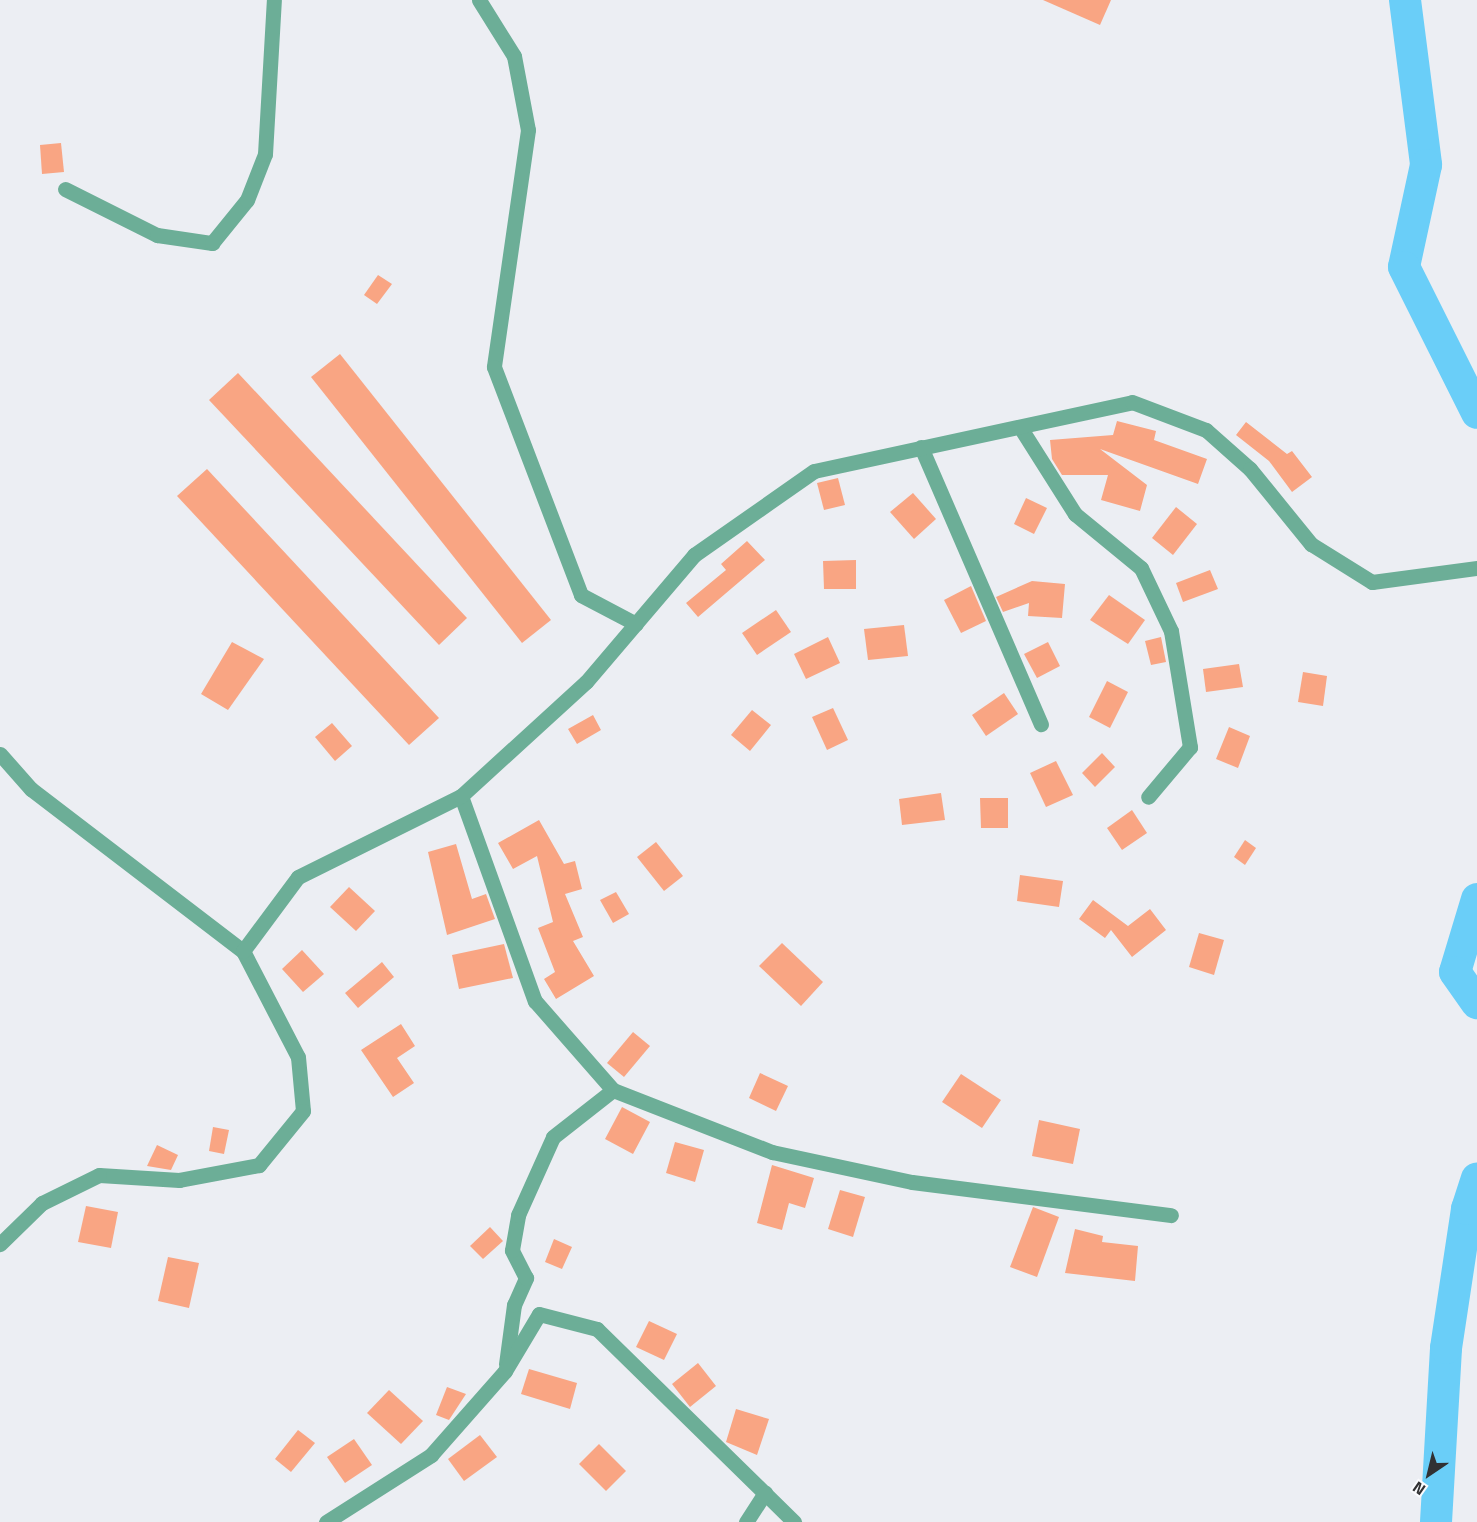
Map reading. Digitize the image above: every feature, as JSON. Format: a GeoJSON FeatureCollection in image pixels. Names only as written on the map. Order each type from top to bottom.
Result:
{"type":"FeatureCollection","features":[{"type":"Feature","properties":{"kind":"street"},"geometry":{"type":"LineString","coordinates":[[64,189],[157,236],[212,243],[247,200],[265,154],[274,0]]}},
{"type":"Feature","properties":{"kind":"street"},"geometry":{"type":"LineString","coordinates":[[478,0],[514,56],[528,130],[494,367],[581,595],[636,624]]}},
{"type":"Feature","properties":{"kind":"street"},"geometry":{"type":"LineString","coordinates":[[243,951],[298,877],[461,796],[586,682],[694,555],[814,471],[1132,402],[1206,430],[1250,470],[1311,544],[1372,582],[1477,568]]}},
{"type":"Feature","properties":{"kind":"street"},"geometry":{"type":"LineString","coordinates":[[1020,427],[1075,514],[1141,568],[1171,631],[1190,747],[1148,797]]}},
{"type":"Feature","properties":{"kind":"street"},"geometry":{"type":"LineString","coordinates":[[921,447],[1041,724]]}},
{"type":"Feature","properties":{"kind":"street"},"geometry":{"type":"LineString","coordinates":[[0,754],[31,789],[243,951],[298,1057],[303,1111],[259,1165],[179,1180],[99,1175],[42,1203],[0,1244]]}},
{"type":"Feature","properties":{"kind":"street"},"geometry":{"type":"LineString","coordinates":[[461,796],[535,1001],[613,1090],[772,1152],[912,1182],[1171,1215]]}},
{"type":"Feature","properties":{"kind":"street"},"geometry":{"type":"LineString","coordinates":[[505,1371],[514,1305],[526,1278],[512,1250],[518,1215],[553,1137],[613,1090]]}},
{"type":"Feature","properties":{"kind":"street"},"geometry":{"type":"LineString","coordinates":[[326,1522],[431,1455],[505,1371],[539,1314],[597,1329],[794,1522]]}},
{"type":"Feature","properties":{"kind":"street"},"geometry":{"type":"LineString","coordinates":[[746,1522],[765,1493]]}},
{"type":"Feature","properties":{"kind":"building"},"geometry":{"type":"Polygon","coordinates":[[[1043,0],[1111,0],[1100,25],[1043,0]]]}},
{"type":"Feature","properties":{"kind":"building"},"geometry":{"type":"Polygon","coordinates":[[[61,143],[64,172],[42,174],[40,145],[61,143]]]}},
{"type":"Feature","properties":{"kind":"building"},"geometry":{"type":"Polygon","coordinates":[[[378,275],[392,284],[377,304],[364,295],[378,275]]]}},
{"type":"Feature","properties":{"kind":"building"},"geometry":{"type":"Polygon","coordinates":[[[340,354],[551,620],[522,643],[311,377],[340,354]]]}},
{"type":"Feature","properties":{"kind":"building"},"geometry":{"type":"Polygon","coordinates":[[[238,373],[467,618],[439,645],[209,400],[238,373]]]}},
{"type":"Feature","properties":{"kind":"building"},"geometry":{"type":"Polygon","coordinates":[[[1117,421],[1156,431],[1154,440],[1207,459],[1198,484],[1100,449],[1147,485],[1140,511],[1101,500],[1108,475],[1062,475],[1052,459],[1050,440],[1113,435],[1117,421]]]}},
{"type":"Feature","properties":{"kind":"building"},"geometry":{"type":"Polygon","coordinates":[[[1246,422],[1287,454],[1292,451],[1312,477],[1292,492],[1269,461],[1236,435],[1246,422]]]}},
{"type":"Feature","properties":{"kind":"building"},"geometry":{"type":"Polygon","coordinates":[[[207,469],[439,718],[409,745],[177,496],[207,469]]]}},
{"type":"Feature","properties":{"kind":"building"},"geometry":{"type":"Polygon","coordinates":[[[838,478],[845,505],[824,510],[817,483],[838,478]]]}},
{"type":"Feature","properties":{"kind":"building"},"geometry":{"type":"Polygon","coordinates":[[[913,493],[936,519],[914,539],[890,512],[913,493]]]}},
{"type":"Feature","properties":{"kind":"building"},"geometry":{"type":"Polygon","coordinates":[[[1026,498],[1047,508],[1034,534],[1014,524],[1026,498]]]}},
{"type":"Feature","properties":{"kind":"building"},"geometry":{"type":"Polygon","coordinates":[[[1176,507],[1197,524],[1173,555],[1152,538],[1176,507]]]}},
{"type":"Feature","properties":{"kind":"building"},"geometry":{"type":"Polygon","coordinates":[[[747,541],[765,560],[698,617],[686,603],[726,570],[721,564],[747,541]]]}},
{"type":"Feature","properties":{"kind":"building"},"geometry":{"type":"Polygon","coordinates":[[[856,560],[856,589],[824,589],[823,561],[856,560]]]}},
{"type":"Feature","properties":{"kind":"building"},"geometry":{"type":"Polygon","coordinates":[[[1210,570],[1218,589],[1183,602],[1176,583],[1210,570]]]}},
{"type":"Feature","properties":{"kind":"building"},"geometry":{"type":"Polygon","coordinates":[[[1032,581],[1065,584],[1062,618],[1028,616],[1029,603],[1003,612],[996,597],[1032,581]]]}},
{"type":"Feature","properties":{"kind":"building"},"geometry":{"type":"Polygon","coordinates":[[[971,586],[986,621],[961,633],[944,600],[971,586]]]}},
{"type":"Feature","properties":{"kind":"building"},"geometry":{"type":"Polygon","coordinates":[[[1109,595],[1145,620],[1128,644],[1090,620],[1109,595]]]}},
{"type":"Feature","properties":{"kind":"building"},"geometry":{"type":"Polygon","coordinates":[[[776,610],[791,632],[757,655],[742,633],[776,610]]]}},
{"type":"Feature","properties":{"kind":"building"},"geometry":{"type":"Polygon","coordinates":[[[904,625],[908,656],[868,660],[864,629],[904,625]]]}},
{"type":"Feature","properties":{"kind":"building"},"geometry":{"type":"Polygon","coordinates":[[[828,637],[840,663],[806,679],[794,654],[828,637]]]}},
{"type":"Feature","properties":{"kind":"building"},"geometry":{"type":"Polygon","coordinates":[[[1161,637],[1166,662],[1151,665],[1145,641],[1161,637]]]}},
{"type":"Feature","properties":{"kind":"building"},"geometry":{"type":"Polygon","coordinates":[[[232,642],[264,659],[228,710],[201,694],[232,642]]]}},
{"type":"Feature","properties":{"kind":"building"},"geometry":{"type":"Polygon","coordinates":[[[1048,642],[1060,666],[1037,678],[1024,654],[1048,642]]]}},
{"type":"Feature","properties":{"kind":"building"},"geometry":{"type":"Polygon","coordinates":[[[1239,664],[1243,687],[1206,692],[1203,669],[1239,664]]]}},
{"type":"Feature","properties":{"kind":"building"},"geometry":{"type":"Polygon","coordinates":[[[1303,672],[1327,676],[1323,706],[1298,702],[1303,672]]]}},
{"type":"Feature","properties":{"kind":"building"},"geometry":{"type":"Polygon","coordinates":[[[1107,681],[1128,692],[1110,728],[1089,717],[1107,681]]]}},
{"type":"Feature","properties":{"kind":"building"},"geometry":{"type":"Polygon","coordinates":[[[1004,693],[1018,714],[986,736],[972,715],[1004,693]]]}},
{"type":"Feature","properties":{"kind":"building"},"geometry":{"type":"Polygon","coordinates":[[[833,708],[848,740],[827,750],[812,717],[833,708]]]}},
{"type":"Feature","properties":{"kind":"building"},"geometry":{"type":"Polygon","coordinates":[[[752,710],[771,725],[750,751],[731,735],[752,710]]]}},
{"type":"Feature","properties":{"kind":"building"},"geometry":{"type":"Polygon","coordinates":[[[593,715],[601,730],[577,744],[568,729],[593,715]]]}},
{"type":"Feature","properties":{"kind":"building"},"geometry":{"type":"Polygon","coordinates":[[[332,723],[352,746],[335,761],[315,737],[332,723]]]}},
{"type":"Feature","properties":{"kind":"building"},"geometry":{"type":"Polygon","coordinates":[[[1229,727],[1250,736],[1238,768],[1216,759],[1229,727]]]}},
{"type":"Feature","properties":{"kind":"building"},"geometry":{"type":"Polygon","coordinates":[[[1102,753],[1115,767],[1095,787],[1082,773],[1102,753]]]}},
{"type":"Feature","properties":{"kind":"building"},"geometry":{"type":"Polygon","coordinates":[[[1056,761],[1073,795],[1046,807],[1030,773],[1056,761]]]}},
{"type":"Feature","properties":{"kind":"building"},"geometry":{"type":"Polygon","coordinates":[[[941,793],[945,820],[902,825],[899,799],[941,793]]]}},
{"type":"Feature","properties":{"kind":"building"},"geometry":{"type":"Polygon","coordinates":[[[980,798],[1008,798],[1008,828],[981,828],[980,798]]]}},
{"type":"Feature","properties":{"kind":"building"},"geometry":{"type":"Polygon","coordinates":[[[1132,810],[1147,833],[1122,850],[1107,828],[1132,810]]]}},
{"type":"Feature","properties":{"kind":"building"},"geometry":{"type":"Polygon","coordinates":[[[539,820],[564,864],[575,861],[582,889],[565,894],[583,937],[573,941],[594,976],[556,999],[544,979],[555,972],[538,928],[553,922],[537,856],[513,869],[498,843],[539,820]]]}},
{"type":"Feature","properties":{"kind":"building"},"geometry":{"type":"Polygon","coordinates":[[[1245,840],[1256,848],[1245,865],[1234,857],[1245,840]]]}},
{"type":"Feature","properties":{"kind":"building"},"geometry":{"type":"Polygon","coordinates":[[[656,842],[683,876],[664,891],[637,857],[656,842]]]}},
{"type":"Feature","properties":{"kind":"building"},"geometry":{"type":"Polygon","coordinates":[[[456,844],[472,899],[486,894],[495,919],[447,935],[428,852],[456,844]]]}},
{"type":"Feature","properties":{"kind":"building"},"geometry":{"type":"Polygon","coordinates":[[[1020,875],[1063,881],[1059,907],[1017,901],[1020,875]]]}},
{"type":"Feature","properties":{"kind":"building"},"geometry":{"type":"Polygon","coordinates":[[[349,887],[375,911],[356,931],[330,907],[349,887]]]}},
{"type":"Feature","properties":{"kind":"building"},"geometry":{"type":"Polygon","coordinates":[[[616,892],[629,914],[613,923],[600,900],[616,892]]]}},
{"type":"Feature","properties":{"kind":"building"},"geometry":{"type":"Polygon","coordinates":[[[1093,900],[1128,926],[1150,909],[1166,930],[1132,957],[1111,930],[1105,938],[1079,919],[1093,900]]]}},
{"type":"Feature","properties":{"kind":"building"},"geometry":{"type":"Polygon","coordinates":[[[1199,933],[1224,940],[1214,975],[1189,967],[1199,933]]]}},
{"type":"Feature","properties":{"kind":"building"},"geometry":{"type":"Polygon","coordinates":[[[782,943],[823,982],[801,1006],[759,966],[782,943]]]}},
{"type":"Feature","properties":{"kind":"building"},"geometry":{"type":"Polygon","coordinates":[[[504,944],[513,978],[459,989],[452,955],[504,944]]]}},
{"type":"Feature","properties":{"kind":"building"},"geometry":{"type":"Polygon","coordinates":[[[302,950],[324,974],[303,992],[282,969],[302,950]]]}},
{"type":"Feature","properties":{"kind":"building"},"geometry":{"type":"Polygon","coordinates":[[[382,962],[394,977],[358,1008],[345,993],[382,962]]]}},
{"type":"Feature","properties":{"kind":"building"},"geometry":{"type":"Polygon","coordinates":[[[401,1024],[415,1046],[397,1058],[414,1083],[393,1097],[361,1050],[401,1024]]]}},
{"type":"Feature","properties":{"kind":"building"},"geometry":{"type":"Polygon","coordinates":[[[633,1032],[650,1046],[624,1077],[607,1063],[633,1032]]]}},
{"type":"Feature","properties":{"kind":"building"},"geometry":{"type":"Polygon","coordinates":[[[760,1073],[788,1086],[776,1111],[749,1098],[760,1073]]]}},
{"type":"Feature","properties":{"kind":"building"},"geometry":{"type":"Polygon","coordinates":[[[961,1074],[1001,1100],[982,1128],[942,1102],[961,1074]]]}},
{"type":"Feature","properties":{"kind":"building"},"geometry":{"type":"Polygon","coordinates":[[[622,1107],[650,1122],[633,1154],[605,1139],[622,1107]]]}},
{"type":"Feature","properties":{"kind":"building"},"geometry":{"type":"Polygon","coordinates":[[[1039,1120],[1080,1129],[1073,1164],[1032,1156],[1039,1120]]]}},
{"type":"Feature","properties":{"kind":"building"},"geometry":{"type":"Polygon","coordinates":[[[213,1127],[229,1130],[224,1154],[209,1151],[213,1127]]]}},
{"type":"Feature","properties":{"kind":"building"},"geometry":{"type":"Polygon","coordinates":[[[675,1142],[704,1150],[695,1182],[666,1173],[675,1142]]]}},
{"type":"Feature","properties":{"kind":"building"},"geometry":{"type":"Polygon","coordinates":[[[157,1145],[178,1155],[171,1170],[147,1166],[157,1145]]]}},
{"type":"Feature","properties":{"kind":"building"},"geometry":{"type":"Polygon","coordinates":[[[772,1165],[814,1178],[805,1208],[789,1203],[782,1230],[757,1223],[772,1165]]]}},
{"type":"Feature","properties":{"kind":"building"},"geometry":{"type":"Polygon","coordinates":[[[840,1190],[865,1197],[853,1237],[828,1229],[840,1190]]]}},
{"type":"Feature","properties":{"kind":"building"},"geometry":{"type":"Polygon","coordinates":[[[86,1206],[118,1212],[111,1248],[78,1242],[86,1206]]]}},
{"type":"Feature","properties":{"kind":"building"},"geometry":{"type":"Polygon","coordinates":[[[1033,1207],[1059,1217],[1037,1277],[1010,1267],[1033,1207]]]}},
{"type":"Feature","properties":{"kind":"building"},"geometry":{"type":"Polygon","coordinates":[[[490,1227],[503,1241],[483,1259],[470,1246],[490,1227]]]}},
{"type":"Feature","properties":{"kind":"building"},"geometry":{"type":"Polygon","coordinates":[[[1075,1229],[1103,1236],[1102,1242],[1138,1246],[1135,1281],[1065,1273],[1075,1229]]]}},
{"type":"Feature","properties":{"kind":"building"},"geometry":{"type":"Polygon","coordinates":[[[554,1239],[572,1247],[562,1269],[545,1262],[554,1239]]]}},
{"type":"Feature","properties":{"kind":"building"},"geometry":{"type":"Polygon","coordinates":[[[168,1257],[199,1263],[189,1308],[158,1301],[168,1257]]]}},
{"type":"Feature","properties":{"kind":"building"},"geometry":{"type":"Polygon","coordinates":[[[649,1321],[677,1334],[664,1360],[636,1347],[649,1321]]]}},
{"type":"Feature","properties":{"kind":"building"},"geometry":{"type":"Polygon","coordinates":[[[698,1363],[716,1386],[690,1407],[672,1384],[698,1363]]]}},
{"type":"Feature","properties":{"kind":"building"},"geometry":{"type":"Polygon","coordinates":[[[529,1369],[577,1383],[570,1409],[521,1394],[529,1369]]]}},
{"type":"Feature","properties":{"kind":"building"},"geometry":{"type":"Polygon","coordinates":[[[447,1387],[466,1394],[449,1420],[436,1415],[447,1387]]]}},
{"type":"Feature","properties":{"kind":"building"},"geometry":{"type":"Polygon","coordinates":[[[389,1390],[423,1421],[401,1444],[367,1413],[389,1390]]]}},
{"type":"Feature","properties":{"kind":"building"},"geometry":{"type":"Polygon","coordinates":[[[736,1409],[769,1419],[757,1455],[726,1442],[736,1409]]]}},
{"type":"Feature","properties":{"kind":"building"},"geometry":{"type":"Polygon","coordinates":[[[298,1430],[315,1443],[291,1472],[275,1459],[298,1430]]]}},
{"type":"Feature","properties":{"kind":"building"},"geometry":{"type":"Polygon","coordinates":[[[480,1435],[497,1457],[464,1481],[448,1459],[480,1435]]]}},
{"type":"Feature","properties":{"kind":"building"},"geometry":{"type":"Polygon","coordinates":[[[354,1439],[372,1465],[345,1483],[327,1457],[354,1439]]]}},
{"type":"Feature","properties":{"kind":"building"},"geometry":{"type":"Polygon","coordinates":[[[599,1444],[626,1471],[606,1491],[579,1464],[599,1444]]]}},
{"type":"Feature","properties":{"kind":"waterway"},"geometry":{"type":"LineString","coordinates":[[1405,0],[1426,165],[1404,267],[1477,413]]}},
{"type":"Feature","properties":{"kind":"waterway"},"geometry":{"type":"LineString","coordinates":[[1477,899],[1455,972],[1477,1003]]}},
{"type":"Feature","properties":{"kind":"waterway"},"geometry":{"type":"LineString","coordinates":[[1436,1522],[1446,1348],[1467,1209],[1477,1179]]}}]}
